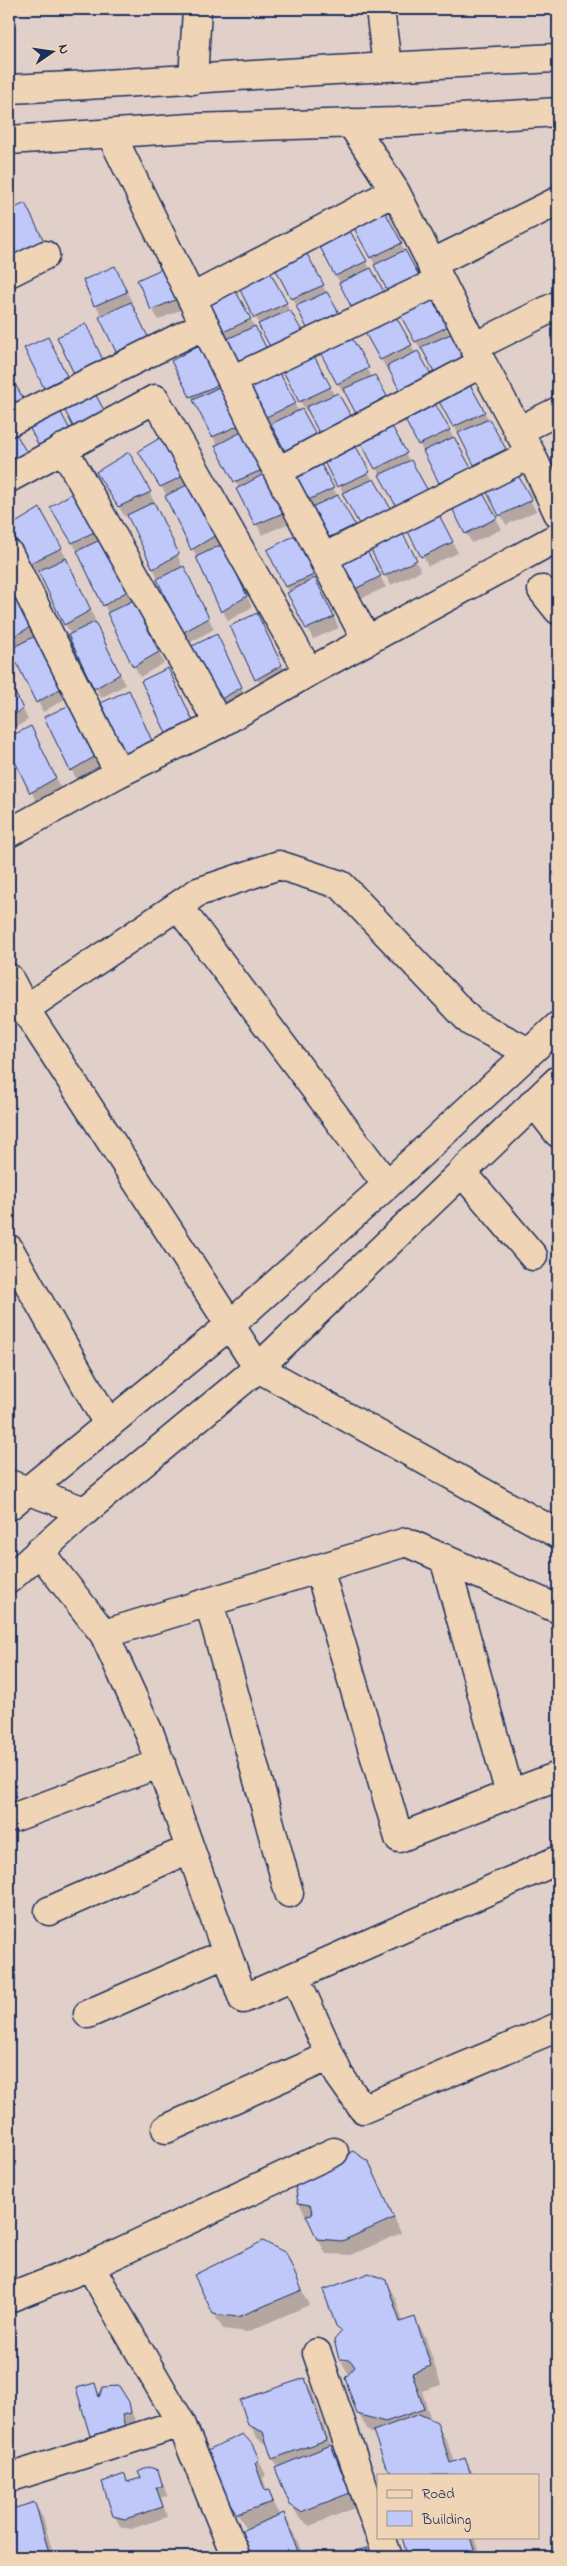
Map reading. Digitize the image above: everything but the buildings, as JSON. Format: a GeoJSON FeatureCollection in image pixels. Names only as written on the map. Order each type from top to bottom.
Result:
{"type":"FeatureCollection","features":[{"type":"Feature","properties":{"kind":"main road"},"geometry":{"type":"LineString","coordinates":[[193,80],[197,9]]}},
{"type":"Feature","properties":{"kind":"main road"},"geometry":{"type":"LineString","coordinates":[[380,9],[387,66]]}},
{"type":"Feature","properties":{"kind":"main road"},"geometry":{"type":"LineString","coordinates":[[9,89],[193,80],[387,66],[558,58]]}},
{"type":"Feature","properties":{"kind":"main road"},"geometry":{"type":"LineString","coordinates":[[9,140],[191,128],[351,123],[558,112]]}},
{"type":"Feature","properties":{"kind":"main road"},"geometry":{"type":"LineString","coordinates":[[351,123],[395,191],[558,513]]}},
{"type":"Feature","properties":{"kind":"main road"},"geometry":{"type":"LineString","coordinates":[[111,134],[232,380],[366,641]]}},
{"type":"Feature","properties":{"kind":"main road"},"geometry":{"type":"LineString","coordinates":[[192,298],[395,191]]}},
{"type":"Feature","properties":{"kind":"main road"},"geometry":{"type":"LineString","coordinates":[[232,380],[436,272],[558,201]]}},
{"type":"Feature","properties":{"kind":"main road"},"geometry":{"type":"LineString","coordinates":[[9,273],[45,254]]}},
{"type":"Feature","properties":{"kind":"main road"},"geometry":{"type":"LineString","coordinates":[[278,470],[478,355],[558,305]]}},
{"type":"Feature","properties":{"kind":"main road"},"geometry":{"type":"LineString","coordinates":[[9,422],[205,325]]}},
{"type":"Feature","properties":{"kind":"main road"},"geometry":{"type":"LineString","coordinates":[[9,478],[155,399],[309,672]]}},
{"type":"Feature","properties":{"kind":"main road"},"geometry":{"type":"LineString","coordinates":[[323,558],[524,443],[558,411]]}},
{"type":"Feature","properties":{"kind":"main road"},"geometry":{"type":"LineString","coordinates":[[63,448],[219,724]]}},
{"type":"Feature","properties":{"kind":"main road"},"geometry":{"type":"LineString","coordinates":[[9,833],[119,773],[219,724],[309,672],[558,538]]}},
{"type":"Feature","properties":{"kind":"main road"},"geometry":{"type":"LineString","coordinates":[[9,554],[119,773]]}},
{"type":"Feature","properties":{"kind":"main road"},"geometry":{"type":"LineString","coordinates":[[24,1009],[198,892],[279,865],[341,885],[471,1022],[529,1052]]}},
{"type":"Feature","properties":{"kind":"main road"},"geometry":{"type":"LineString","coordinates":[[178,906],[387,1184]]}},
{"type":"Feature","properties":{"kind":"main road"},"geometry":{"type":"LineString","coordinates":[[9,978],[24,1009],[258,1368],[558,1534]]}},
{"type":"Feature","properties":{"kind":"main road"},"geometry":{"type":"LineString","coordinates":[[15,1493],[108,1424],[230,1325],[387,1184],[558,1026]]}},
{"type":"Feature","properties":{"kind":"main road"},"geometry":{"type":"LineString","coordinates":[[9,1579],[85,1511],[258,1368],[558,1080]]}},
{"type":"Feature","properties":{"kind":"main road"},"geometry":{"type":"LineString","coordinates":[[534,1102],[558,1133]]}},
{"type":"Feature","properties":{"kind":"main road"},"geometry":{"type":"LineString","coordinates":[[462,1172],[533,1256]]}},
{"type":"Feature","properties":{"kind":"main road"},"geometry":{"type":"LineString","coordinates":[[9,1249],[108,1424]]}},
{"type":"Feature","properties":{"kind":"main road"},"geometry":{"type":"LineString","coordinates":[[15,1493],[85,1511]]}},
{"type":"Feature","properties":{"kind":"main road"},"geometry":{"type":"LineString","coordinates":[[104,1634],[406,1542],[558,1609]]}},
{"type":"Feature","properties":{"kind":"main road"},"geometry":{"type":"LineString","coordinates":[[39,1551],[104,1634],[161,1764],[243,1999],[557,1865]]}},
{"type":"Feature","properties":{"kind":"main road"},"geometry":{"type":"LineString","coordinates":[[444,1558],[510,1794]]}},
{"type":"Feature","properties":{"kind":"main road"},"geometry":{"type":"LineString","coordinates":[[319,1569],[399,1838],[558,1776]]}},
{"type":"Feature","properties":{"kind":"main road"},"geometry":{"type":"LineString","coordinates":[[209,1602],[289,1893]]}},
{"type":"Feature","properties":{"kind":"main road"},"geometry":{"type":"LineString","coordinates":[[15,1817],[161,1764]]}},
{"type":"Feature","properties":{"kind":"main road"},"geometry":{"type":"LineString","coordinates":[[48,1911],[190,1848]]}},
{"type":"Feature","properties":{"kind":"main road"},"geometry":{"type":"LineString","coordinates":[[88,2014],[227,1953]]}},
{"type":"Feature","properties":{"kind":"main road"},"geometry":{"type":"LineString","coordinates":[[295,1977],[339,2075],[363,2109],[558,2027]]}},
{"type":"Feature","properties":{"kind":"main road"},"geometry":{"type":"LineString","coordinates":[[166,2129],[330,2056]]}},
{"type":"Feature","properties":{"kind":"main road"},"geometry":{"type":"LineString","coordinates":[[9,2298],[90,2266],[334,2152]]}},
{"type":"Feature","properties":{"kind":"main road"},"geometry":{"type":"LineString","coordinates":[[90,2266],[181,2423],[236,2557]]}},
{"type":"Feature","properties":{"kind":"main road"},"geometry":{"type":"LineString","coordinates":[[317,2353],[377,2527]]}},
{"type":"Feature","properties":{"kind":"main road"},"geometry":{"type":"LineString","coordinates":[[9,2478],[181,2423]]}},
{"type":"Feature","properties":{"kind":"main road"},"geometry":{"type":"LineString","coordinates":[[381,2538],[388,2557]]}}]}
